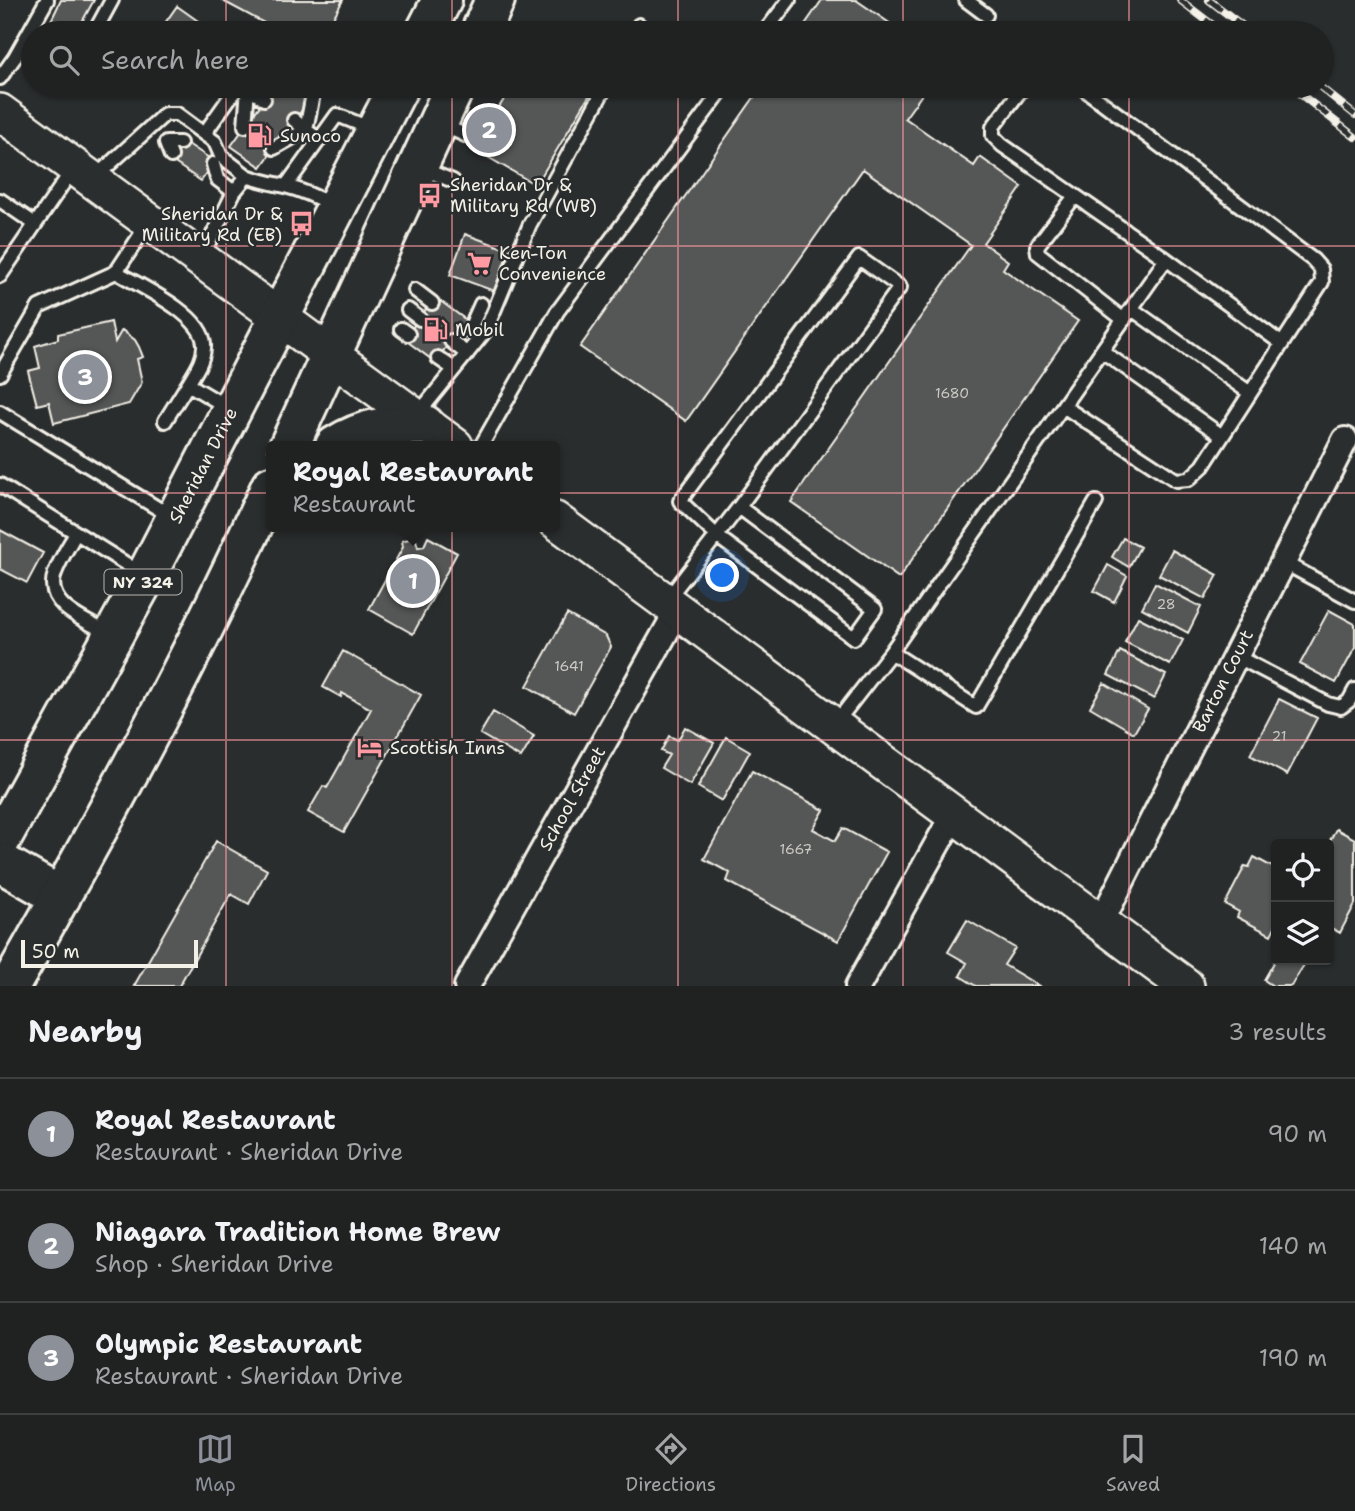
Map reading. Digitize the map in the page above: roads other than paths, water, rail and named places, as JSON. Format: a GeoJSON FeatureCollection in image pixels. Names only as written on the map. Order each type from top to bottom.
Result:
{"type":"FeatureCollection","features":[{"type":"Feature","properties":{"kind":"main road"},"geometry":{"type":"LineString","coordinates":[[431,21],[442,0]]}},
{"type":"Feature","properties":{"kind":"main road","name":"Sheridan Drive"},"geometry":{"type":"LineString","coordinates":[[0,841],[146,576],[393,98]]}},
{"type":"Feature","properties":{"kind":"main road"},"geometry":{"type":"LineString","coordinates":[[291,441],[418,166],[455,131],[456,98]]}},
{"type":"Feature","properties":{"kind":"main road"},"geometry":{"type":"LineString","coordinates":[[0,112],[432,430]]}},
{"type":"Feature","properties":{"kind":"main road"},"geometry":{"type":"LineString","coordinates":[[342,441],[353,434],[388,426],[432,430]]}},
{"type":"Feature","properties":{"kind":"main road"},"geometry":{"type":"LineString","coordinates":[[10,986],[61,897],[226,587],[266,497]]}},
{"type":"Feature","properties":{"kind":"main road"},"geometry":{"type":"LineString","coordinates":[[560,524],[1186,986]]}},
{"type":"Feature","properties":{"kind":"main road"},"geometry":{"type":"LineString","coordinates":[[226,587],[266,531]]}},
{"type":"Feature","properties":{"kind":"main road"},"geometry":{"type":"LineString","coordinates":[[0,862],[61,897]]}},
{"type":"Feature","properties":{"kind":"street","name":"Barton Court"},"geometry":{"type":"LineString","coordinates":[[1101,922],[1345,440]]}},
{"type":"Feature","properties":{"kind":"street","name":"School Street"},"geometry":{"type":"LineString","coordinates":[[467,986],[672,606]]}},
{"type":"Feature","properties":{"kind":"street"},"geometry":{"type":"LineString","coordinates":[[859,986],[954,814]]}},
{"type":"Feature","properties":{"kind":"lane"},"geometry":{"type":"LineString","coordinates":[[35,21],[47,0]]}},
{"type":"Feature","properties":{"kind":"lane"},"geometry":{"type":"LineString","coordinates":[[101,21],[112,0]]}},
{"type":"Feature","properties":{"kind":"lane"},"geometry":{"type":"LineString","coordinates":[[773,21],[789,0]]}},
{"type":"Feature","properties":{"kind":"lane"},"geometry":{"type":"LineString","coordinates":[[966,0],[986,15]]}},
{"type":"Feature","properties":{"kind":"lane"},"geometry":{"type":"LineString","coordinates":[[0,78],[21,46]]}},
{"type":"Feature","properties":{"kind":"lane"},"geometry":{"type":"LineString","coordinates":[[204,134],[236,98]]}},
{"type":"Feature","properties":{"kind":"lane"},"geometry":{"type":"LineString","coordinates":[[244,126],[245,98]]}},
{"type":"Feature","properties":{"kind":"lane"},"geometry":{"type":"LineString","coordinates":[[274,148],[306,130],[312,98]]}},
{"type":"Feature","properties":{"kind":"lane"},"geometry":{"type":"LineString","coordinates":[[470,332],[486,330],[530,224],[599,98]]}},
{"type":"Feature","properties":{"kind":"lane"},"geometry":{"type":"LineString","coordinates":[[484,441],[557,312],[716,98]]}},
{"type":"Feature","properties":{"kind":"lane"},"geometry":{"type":"LineString","coordinates":[[1015,98],[993,127],[993,136],[1002,145],[1281,343]]}},
{"type":"Feature","properties":{"kind":"lane"},"geometry":{"type":"LineString","coordinates":[[1063,407],[1176,480],[1189,478],[1203,466],[1322,282],[1321,269],[1302,252],[1096,98]]}},
{"type":"Feature","properties":{"kind":"lane"},"geometry":{"type":"LineString","coordinates":[[0,276],[35,224],[84,173],[165,114],[177,114],[215,142],[221,156],[247,176],[262,183],[286,186],[336,207]]}},
{"type":"Feature","properties":{"kind":"lane"},"geometry":{"type":"LineString","coordinates":[[286,186],[337,115],[376,130]]}},
{"type":"Feature","properties":{"kind":"lane"},"geometry":{"type":"LineString","coordinates":[[294,120],[318,139]]}},
{"type":"Feature","properties":{"kind":"lane"},"geometry":{"type":"LineString","coordinates":[[146,129],[166,143],[171,156]]}},
{"type":"Feature","properties":{"kind":"lane"},"geometry":{"type":"LineString","coordinates":[[166,143],[180,143]]}},
{"type":"Feature","properties":{"kind":"lane"},"geometry":{"type":"LineString","coordinates":[[213,164],[217,178],[234,192]]}},
{"type":"Feature","properties":{"kind":"lane"},"geometry":{"type":"LineString","coordinates":[[418,166],[453,181]]}},
{"type":"Feature","properties":{"kind":"lane"},"geometry":{"type":"LineString","coordinates":[[201,259],[234,192],[247,176]]}},
{"type":"Feature","properties":{"kind":"lane"},"geometry":{"type":"LineString","coordinates":[[203,179],[217,178]]}},
{"type":"Feature","properties":{"kind":"lane"},"geometry":{"type":"LineString","coordinates":[[1075,196],[1037,246],[1038,253],[1124,320]]}},
{"type":"Feature","properties":{"kind":"lane"},"geometry":{"type":"LineString","coordinates":[[0,200],[35,224]]}},
{"type":"Feature","properties":{"kind":"lane"},"geometry":{"type":"LineString","coordinates":[[0,374],[39,307],[116,272],[149,221]]}},
{"type":"Feature","properties":{"kind":"lane"},"geometry":{"type":"LineString","coordinates":[[672,606],[718,537],[739,507],[900,287],[859,258],[680,501],[718,537],[854,638],[875,609],[739,507]]}},
{"type":"Feature","properties":{"kind":"lane"},"geometry":{"type":"LineString","coordinates":[[833,726],[891,652],[1166,259]]}},
{"type":"Feature","properties":{"kind":"lane"},"geometry":{"type":"LineString","coordinates":[[116,272],[195,322],[204,342],[201,360],[165,421]]}},
{"type":"Feature","properties":{"kind":"lane"},"geometry":{"type":"LineString","coordinates":[[415,290],[432,303]]}},
{"type":"Feature","properties":{"kind":"lane"},"geometry":{"type":"LineString","coordinates":[[432,430],[454,369],[467,354],[470,332],[481,304]]}},
{"type":"Feature","properties":{"kind":"lane"},"geometry":{"type":"LineString","coordinates":[[1132,309],[1250,393]]}},
{"type":"Feature","properties":{"kind":"lane"},"geometry":{"type":"LineString","coordinates":[[408,310],[420,318]]}},
{"type":"Feature","properties":{"kind":"lane"},"geometry":{"type":"LineString","coordinates":[[451,341],[467,354]]}},
{"type":"Feature","properties":{"kind":"lane"},"geometry":{"type":"LineString","coordinates":[[1102,351],[1223,436]]}},
{"type":"Feature","properties":{"kind":"lane"},"geometry":{"type":"LineString","coordinates":[[438,358],[454,369]]}},
{"type":"Feature","properties":{"kind":"lane"},"geometry":{"type":"LineString","coordinates":[[188,384],[231,409]]}},
{"type":"Feature","properties":{"kind":"lane"},"geometry":{"type":"LineString","coordinates":[[0,412],[176,519]]}},
{"type":"Feature","properties":{"kind":"lane"},"geometry":{"type":"LineString","coordinates":[[0,485],[146,576]]}},
{"type":"Feature","properties":{"kind":"lane"},"geometry":{"type":"LineString","coordinates":[[891,652],[976,707],[1096,502]]}},
{"type":"Feature","properties":{"kind":"lane"},"geometry":{"type":"LineString","coordinates":[[76,533],[55,571],[56,599],[77,615],[114,636]]}},
{"type":"Feature","properties":{"kind":"lane"},"geometry":{"type":"LineString","coordinates":[[1283,562],[1355,601]]}},
{"type":"Feature","properties":{"kind":"lane"},"geometry":{"type":"LineString","coordinates":[[1236,656],[1328,704],[1341,706],[1349,701],[1355,690]]}},
{"type":"Feature","properties":{"kind":"railway"},"geometry":{"type":"LineString","coordinates":[[1180,0],[1207,21]]}},
{"type":"Feature","properties":{"kind":"railway"},"geometry":{"type":"LineString","coordinates":[[1209,0],[1236,21]]}},
{"type":"Feature","properties":{"kind":"railway"},"geometry":{"type":"LineString","coordinates":[[1305,98],[1355,137]]}},
{"type":"Feature","properties":{"kind":"railway"},"geometry":{"type":"LineString","coordinates":[[1334,98],[1355,115]]}},
{"type":"Feature","properties":{"kind":"place","name":"Niagara Tradition Home Brew"},"geometry":{"type":"Point","coordinates":[489,130]}},
{"type":"Feature","properties":{"kind":"place","name":"Sunoco"},"geometry":{"type":"Point","coordinates":[260,136]}},
{"type":"Feature","properties":{"kind":"place","name":"Sheridan Dr & Military Rd (WB)"},"geometry":{"type":"Point","coordinates":[430,195]}},
{"type":"Feature","properties":{"kind":"place","name":"Sheridan Dr & Military Rd (EB)"},"geometry":{"type":"Point","coordinates":[302,224]}},
{"type":"Feature","properties":{"kind":"place","name":"Ken-Ton Convenience"},"geometry":{"type":"Point","coordinates":[479,263]}},
{"type":"Feature","properties":{"kind":"place","name":"Mobil"},"geometry":{"type":"Point","coordinates":[435,330]}},
{"type":"Feature","properties":{"kind":"place","name":"Olympic Restaurant"},"geometry":{"type":"Point","coordinates":[85,377]}},
{"type":"Feature","properties":{"kind":"place","name":"Royal Restaurant"},"geometry":{"type":"Point","coordinates":[413,581]}},
{"type":"Feature","properties":{"kind":"place","name":"Scottish Inns"},"geometry":{"type":"Point","coordinates":[370,748]}}]}
